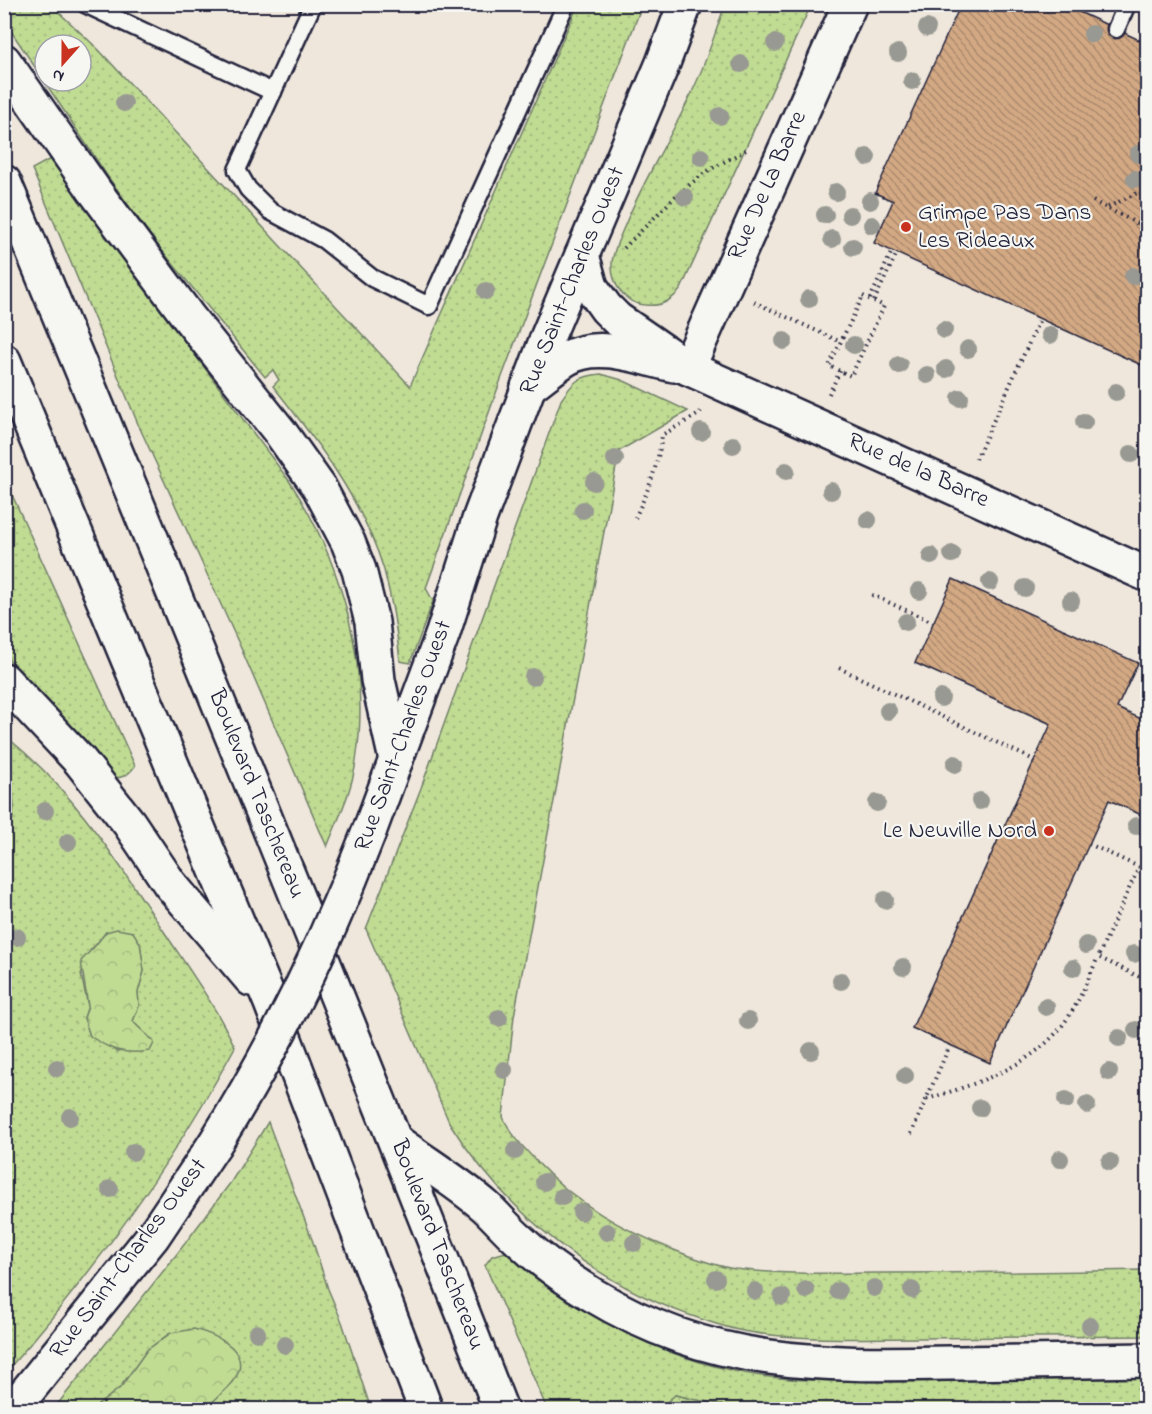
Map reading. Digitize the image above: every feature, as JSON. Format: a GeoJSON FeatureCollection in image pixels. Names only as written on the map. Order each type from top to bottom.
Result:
{"type":"FeatureCollection","features":[{"type":"Feature","properties":{"kind":"main road","name":"Rue Saint-Charles Ouest"},"geometry":{"type":"LineString","coordinates":[[12,1410],[153,1236],[254,1080],[306,980],[348,886],[369,832],[443,633],[480,517],[547,338],[663,63],[685,4]]}},
{"type":"Feature","properties":{"kind":"main road","name":"Rue De La Barre"},"geometry":{"type":"LineString","coordinates":[[688,368],[850,4]]}},
{"type":"Feature","properties":{"kind":"main road"},"geometry":{"type":"LineString","coordinates":[[4,61],[94,190],[189,318],[280,432],[319,487],[348,542],[359,570],[372,622],[378,680],[396,760]]}},
{"type":"Feature","properties":{"kind":"main road","name":"Boulevard Taschereau"},"geometry":{"type":"LineString","coordinates":[[4,182],[142,512],[397,1142],[501,1410]]}},
{"type":"Feature","properties":{"kind":"main road","name":"Rue de la Barre"},"geometry":{"type":"LineString","coordinates":[[582,255],[591,287],[616,319],[688,368],[1148,575]]}},
{"type":"Feature","properties":{"kind":"main road","name":"Rue de la Barre"},"geometry":{"type":"LineString","coordinates":[[528,387],[567,358],[590,351],[609,352],[688,368]]}},
{"type":"Feature","properties":{"kind":"main road"},"geometry":{"type":"LineString","coordinates":[[4,361],[271,1003],[426,1410]]}},
{"type":"Feature","properties":{"kind":"main road"},"geometry":{"type":"LineString","coordinates":[[4,680],[49,726],[106,793],[170,884],[271,1003]]}},
{"type":"Feature","properties":{"kind":"main road"},"geometry":{"type":"LineString","coordinates":[[4,705],[49,726]]}},
{"type":"Feature","properties":{"kind":"main road"},"geometry":{"type":"LineString","coordinates":[[397,1142],[484,1205],[537,1255],[585,1290],[634,1317],[715,1348],[783,1360],[855,1364],[1148,1359]]}},
{"type":"Feature","properties":{"kind":"lane"},"geometry":{"type":"LineString","coordinates":[[85,4],[273,92]]}},
{"type":"Feature","properties":{"kind":"lane"},"geometry":{"type":"LineString","coordinates":[[313,4],[237,170],[248,189],[270,211],[324,240],[372,278],[429,306],[566,4]]}},
{"type":"Feature","properties":{"kind":"lane"},"geometry":{"type":"LineString","coordinates":[[1116,29],[1127,4]]}},
{"type":"Feature","properties":{"kind":"path"},"geometry":{"type":"LineString","coordinates":[[621,252],[675,197],[704,173],[750,147]]}},
{"type":"Feature","properties":{"kind":"path"},"geometry":{"type":"LineString","coordinates":[[1107,208],[1148,188]]}},
{"type":"Feature","properties":{"kind":"path"},"geometry":{"type":"LineString","coordinates":[[1093,201],[1148,229]]}},
{"type":"Feature","properties":{"kind":"path"},"geometry":{"type":"LineString","coordinates":[[872,300],[895,252]]}},
{"type":"Feature","properties":{"kind":"path"},"geometry":{"type":"LineString","coordinates":[[863,296],[884,306],[851,376],[829,366],[841,342],[863,296]]}},
{"type":"Feature","properties":{"kind":"path"},"geometry":{"type":"LineString","coordinates":[[753,301],[841,342]]}},
{"type":"Feature","properties":{"kind":"path"},"geometry":{"type":"LineString","coordinates":[[975,462],[1040,319]]}},
{"type":"Feature","properties":{"kind":"path"},"geometry":{"type":"LineString","coordinates":[[829,395],[840,371]]}},
{"type":"Feature","properties":{"kind":"path"},"geometry":{"type":"LineString","coordinates":[[635,518],[653,479],[659,459],[662,435],[699,414],[701,410]]}},
{"type":"Feature","properties":{"kind":"path"},"geometry":{"type":"LineString","coordinates":[[872,595],[933,622]]}},
{"type":"Feature","properties":{"kind":"path"},"geometry":{"type":"LineString","coordinates":[[839,668],[1034,760]]}},
{"type":"Feature","properties":{"kind":"path"},"geometry":{"type":"LineString","coordinates":[[927,1099],[978,1083],[1016,1064],[1039,1049],[1058,1031],[1069,1016],[1139,867],[1089,844]]}},
{"type":"Feature","properties":{"kind":"path"},"geometry":{"type":"LineString","coordinates":[[1098,957],[1148,981]]}},
{"type":"Feature","properties":{"kind":"path"},"geometry":{"type":"LineString","coordinates":[[911,1134],[950,1045]]}},
{"type":"Feature","properties":{"kind":"green space"},"geometry":{"type":"Polygon","coordinates":[[[4,5],[51,5],[81,33],[33,33],[33,64],[5,22],[4,5]]]}},
{"type":"Feature","properties":{"kind":"green space"},"geometry":{"type":"Polygon","coordinates":[[[578,5],[642,5],[500,382],[426,588],[433,601],[410,663],[400,661],[394,616],[384,570],[364,520],[322,450],[273,386],[279,380],[273,370],[265,377],[156,243],[108,177],[52,93],[93,93],[93,44],[410,386],[578,5]]]}},
{"type":"Feature","properties":{"kind":"green space"},"geometry":{"type":"Polygon","coordinates":[[[725,5],[811,5],[681,289],[661,304],[638,304],[625,297],[616,285],[612,271],[614,253],[641,191],[698,80],[725,5]]]}},
{"type":"Feature","properties":{"kind":"green space"},"geometry":{"type":"Polygon","coordinates":[[[54,157],[168,319],[290,482],[308,513],[338,580],[355,652],[360,725],[354,772],[327,847],[240,646],[138,424],[32,169],[54,157]]]}},
{"type":"Feature","properties":{"kind":"green space"},"geometry":{"type":"Polygon","coordinates":[[[601,374],[622,380],[688,411],[619,451],[514,1016],[503,1117],[506,1124],[553,1178],[585,1203],[636,1233],[704,1261],[735,1269],[789,1273],[1147,1270],[1147,1336],[811,1338],[769,1335],[719,1325],[663,1305],[626,1287],[558,1243],[498,1187],[472,1156],[449,1122],[366,929],[421,788],[561,400],[581,378],[601,374]]]}},
{"type":"Feature","properties":{"kind":"green space"},"geometry":{"type":"Polygon","coordinates":[[[4,477],[135,766],[123,776],[113,778],[5,655],[4,477]]]}},
{"type":"Feature","properties":{"kind":"green space"},"geometry":{"type":"Polygon","coordinates":[[[5,736],[51,778],[92,826],[201,987],[235,1047],[158,1175],[100,1257],[5,1373],[4,825],[11,823],[13,804],[12,791],[5,770],[5,736]],[[106,932],[91,949],[81,974],[88,1006],[84,1018],[90,1036],[118,1052],[152,1039],[141,1032],[133,1021],[139,1006],[138,992],[144,971],[140,943],[106,932]]]}},
{"type":"Feature","properties":{"kind":"green space"},"geometry":{"type":"Polygon","coordinates":[[[4,771],[10,782],[14,803],[11,823],[5,825],[4,771]]]}},
{"type":"Feature","properties":{"kind":"green space"},"geometry":{"type":"Polygon","coordinates":[[[117,929],[133,932],[140,943],[144,971],[138,992],[139,1006],[133,1021],[154,1043],[150,1051],[125,1052],[104,1045],[90,1036],[84,1018],[88,1006],[81,961],[106,932],[117,929]]]}},
{"type":"Feature","properties":{"kind":"green space"},"geometry":{"type":"Polygon","coordinates":[[[268,1122],[342,1322],[371,1409],[205,1409],[228,1386],[170,1333],[147,1350],[120,1388],[93,1409],[53,1410],[231,1182],[268,1122]]]}},
{"type":"Feature","properties":{"kind":"green space"},"geometry":{"type":"Polygon","coordinates":[[[506,1252],[556,1291],[610,1325],[668,1351],[730,1370],[778,1378],[842,1381],[1147,1375],[1147,1409],[740,1410],[676,1395],[663,1406],[663,1409],[547,1409],[485,1265],[492,1256],[506,1252]]]}},
{"type":"Feature","properties":{"kind":"green space"},"geometry":{"type":"Polygon","coordinates":[[[194,1329],[226,1342],[237,1354],[240,1362],[234,1380],[205,1409],[93,1409],[120,1388],[147,1350],[171,1333],[194,1329]]]}},
{"type":"Feature","properties":{"kind":"green space"},"geometry":{"type":"Polygon","coordinates":[[[675,1395],[740,1409],[663,1409],[662,1406],[675,1395]]]}},
{"type":"Feature","properties":{"kind":"building"},"geometry":{"type":"Polygon","coordinates":[[[961,4],[1075,4],[1073,9],[1148,44],[1148,368],[874,243],[893,201],[875,193],[961,4]]]}},
{"type":"Feature","properties":{"kind":"building","name":"Le Neuville Nord"},"geometry":{"type":"Polygon","coordinates":[[[953,579],[1138,663],[1117,708],[1148,722],[1148,818],[1109,800],[990,1063],[912,1028],[1051,724],[915,663],[953,579]]]}},
{"type":"Feature","properties":{"kind":"place","name":"Grimpe Pas Dans Les Rideaux"},"geometry":{"type":"Point","coordinates":[906,227]}},
{"type":"Feature","properties":{"kind":"place","name":"Le Neuville Nord"},"geometry":{"type":"Point","coordinates":[1049,831]}}]}
